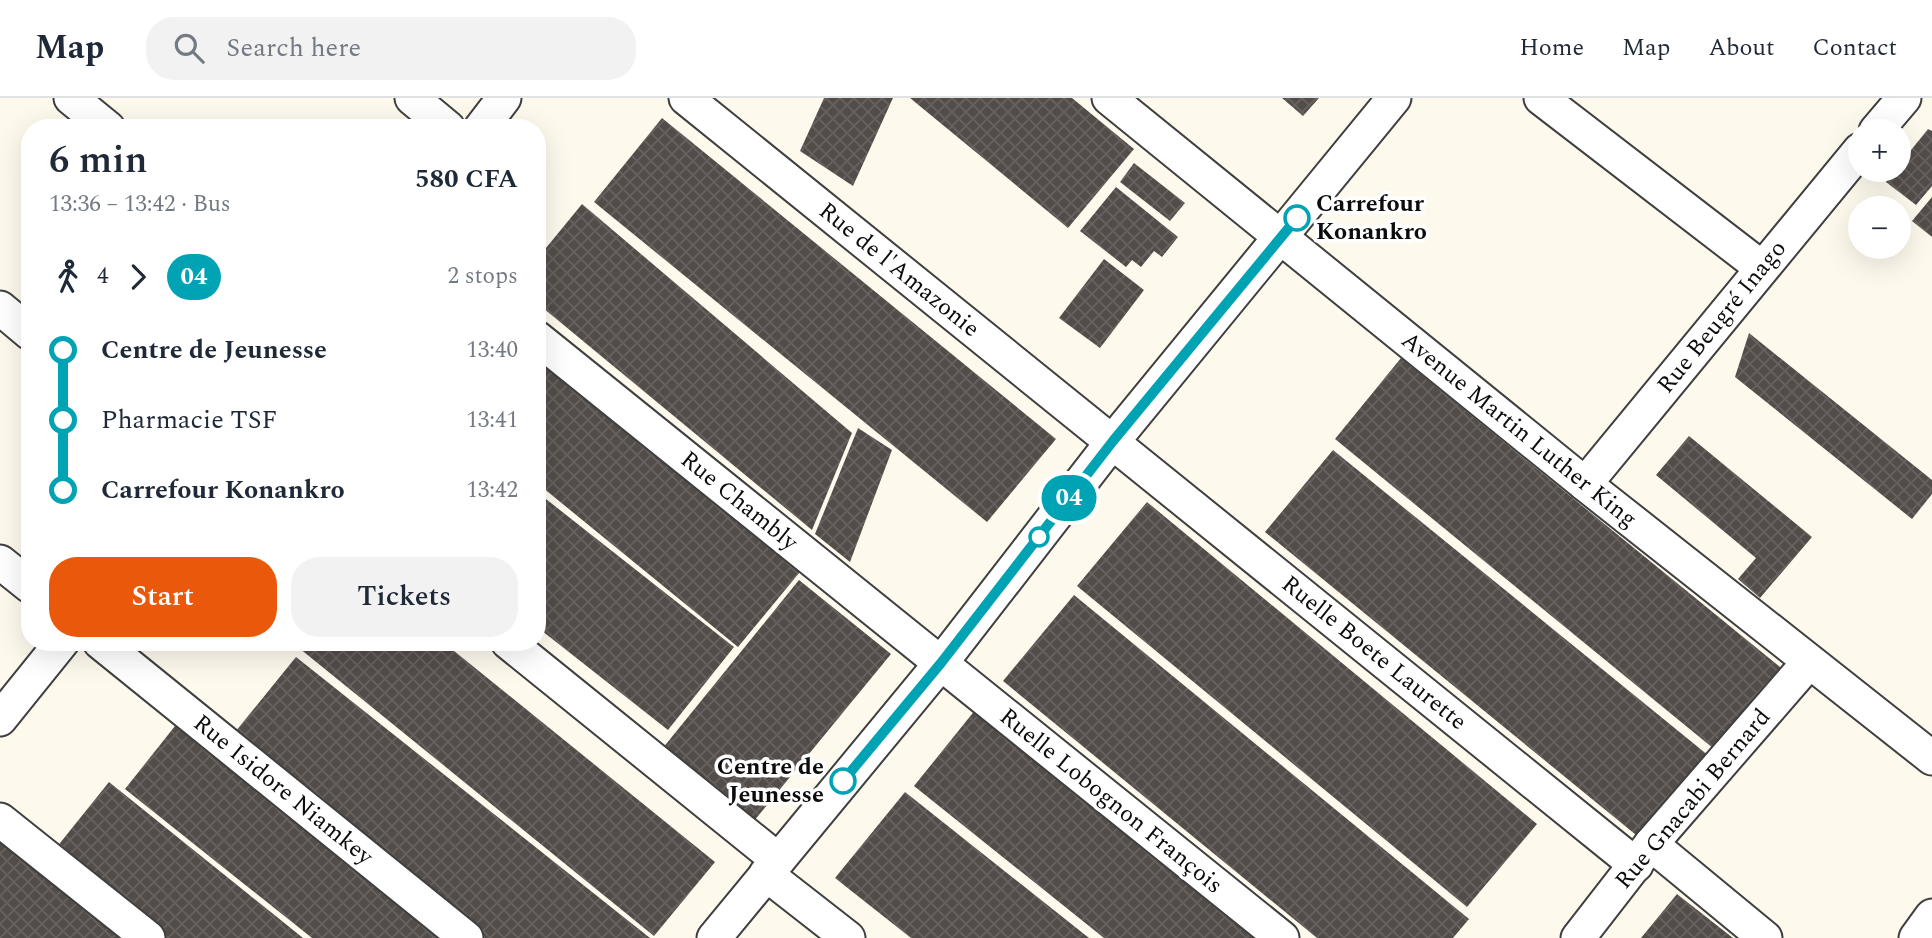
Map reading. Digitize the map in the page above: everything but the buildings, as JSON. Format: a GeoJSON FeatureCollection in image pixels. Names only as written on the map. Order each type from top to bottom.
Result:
{"type":"FeatureCollection","features":[{"type":"Feature","properties":{"kind":"street"},"geometry":{"type":"LineString","coordinates":[[71,98],[97,119]]}},
{"type":"Feature","properties":{"kind":"street"},"geometry":{"type":"LineString","coordinates":[[412,98],[437,119]]}},
{"type":"Feature","properties":{"kind":"street"},"geometry":{"type":"LineString","coordinates":[[488,119],[504,98]]}},
{"type":"Feature","properties":{"kind":"street","name":"Rue de l'Amazonie"},"geometry":{"type":"LineString","coordinates":[[686,98],[1113,441]]}},
{"type":"Feature","properties":{"kind":"street","name":"Avenue Martin Luther King"},"geometry":{"type":"LineString","coordinates":[[1109,98],[1585,484],[1932,758]]}},
{"type":"Feature","properties":{"kind":"street"},"geometry":{"type":"LineString","coordinates":[[714,938],[941,663],[1113,441],[1394,98]]}},
{"type":"Feature","properties":{"kind":"street"},"geometry":{"type":"LineString","coordinates":[[1541,98],[1762,268]]}},
{"type":"Feature","properties":{"kind":"street"},"geometry":{"type":"LineString","coordinates":[[1886,119],[1904,98]]}},
{"type":"Feature","properties":{"kind":"street","name":"Rue Beugré Inago"},"geometry":{"type":"LineString","coordinates":[[1585,484],[1848,164]]}},
{"type":"Feature","properties":{"kind":"street"},"geometry":{"type":"LineString","coordinates":[[0,308],[21,326]]}},
{"type":"Feature","properties":{"kind":"street","name":"Rue Chambly"},"geometry":{"type":"LineString","coordinates":[[546,345],[941,663]]}},
{"type":"Feature","properties":{"kind":"street","name":"Ruelle Boete Laurette"},"geometry":{"type":"LineString","coordinates":[[1113,441],[1644,854],[1765,938]]}},
{"type":"Feature","properties":{"kind":"street"},"geometry":{"type":"LineString","coordinates":[[0,562],[21,579]]}},
{"type":"Feature","properties":{"kind":"street"},"geometry":{"type":"LineString","coordinates":[[0,719],[55,651]]}},
{"type":"Feature","properties":{"kind":"street","name":"Rue Isidore Niamkey"},"geometry":{"type":"LineString","coordinates":[[111,651],[466,938]]}},
{"type":"Feature","properties":{"kind":"street"},"geometry":{"type":"LineString","coordinates":[[519,651],[772,867],[848,938]]}},
{"type":"Feature","properties":{"kind":"street","name":"Rue Gnacabi Bernard"},"geometry":{"type":"LineString","coordinates":[[1578,938],[1644,854],[1809,662]]}},
{"type":"Feature","properties":{"kind":"street","name":"Ruelle Lobognon François"},"geometry":{"type":"LineString","coordinates":[[941,663],[1282,938]]}},
{"type":"Feature","properties":{"kind":"street"},"geometry":{"type":"LineString","coordinates":[[0,820],[148,938]]}},
{"type":"Feature","properties":{"kind":"street"},"geometry":{"type":"LineString","coordinates":[[1916,938],[1932,916]]}},
{"type":"Feature","properties":{"kind":"bus line","name":"04"},"geometry":{"type":"LineString","coordinates":[[843,781],[941,663],[1113,441],[1297,218]]}},
{"type":"Feature","properties":{"kind":"place","name":"Carrefour Konankro"},"geometry":{"type":"Point","coordinates":[1297,218]}},
{"type":"Feature","properties":{"kind":"place","name":"Centre de Jeunesse"},"geometry":{"type":"Point","coordinates":[843,781]}}]}
